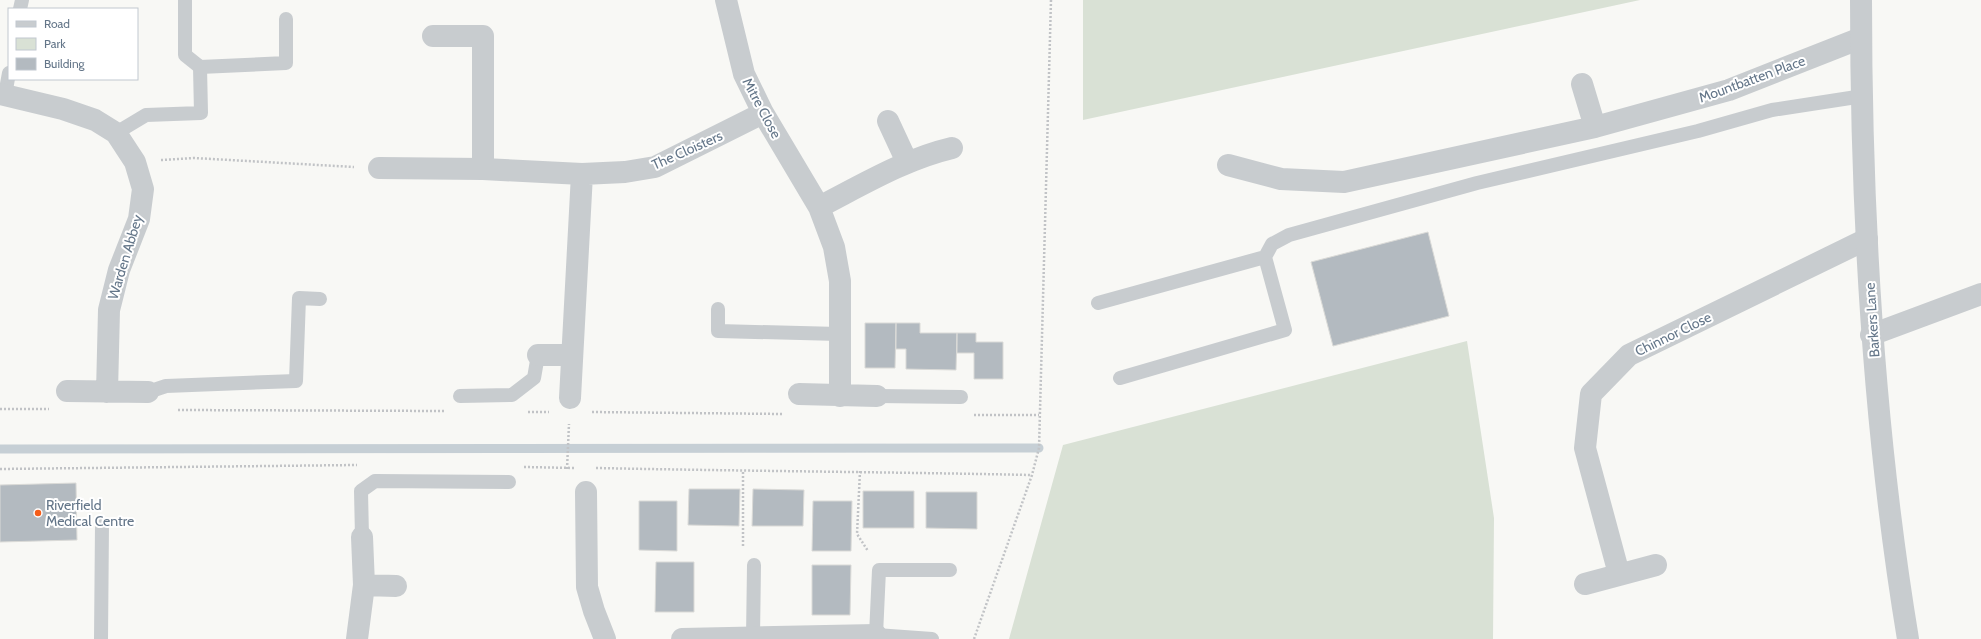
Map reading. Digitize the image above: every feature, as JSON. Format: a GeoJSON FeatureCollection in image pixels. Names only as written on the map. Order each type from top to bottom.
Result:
{"type":"FeatureCollection","features":[{"type":"Feature","properties":{"kind":"street","name":"Mitre Close"},"geometry":{"type":"LineString","coordinates":[[726,0],[744,74],[763,113],[819,207],[834,247],[840,281],[840,396]]}},
{"type":"Feature","properties":{"kind":"street","name":"Barkers Lane"},"geometry":{"type":"LineString","coordinates":[[1861,0],[1867,240],[1872,335],[1896,564],[1908,639]]}},
{"type":"Feature","properties":{"kind":"street"},"geometry":{"type":"LineString","coordinates":[[433,36],[483,36],[483,169]]}},
{"type":"Feature","properties":{"kind":"street","name":"Mountbatten Place"},"geometry":{"type":"LineString","coordinates":[[1228,165],[1281,178],[1344,182],[1595,127],[1729,90],[1861,38]]}},
{"type":"Feature","properties":{"kind":"street"},"geometry":{"type":"LineString","coordinates":[[1582,84],[1595,127]]}},
{"type":"Feature","properties":{"kind":"street","name":"Warden Abbey"},"geometry":{"type":"LineString","coordinates":[[3,94],[63,108],[95,120],[116,133],[135,162],[143,190],[139,219],[119,270],[109,310],[106,392]]}},
{"type":"Feature","properties":{"kind":"street","name":"The Cloisters"},"geometry":{"type":"LineString","coordinates":[[379,168],[483,169],[582,174],[625,172],[655,167],[763,113]]}},
{"type":"Feature","properties":{"kind":"street"},"geometry":{"type":"LineString","coordinates":[[888,121],[908,162]]}},
{"type":"Feature","properties":{"kind":"street"},"geometry":{"type":"LineString","coordinates":[[819,207],[908,162],[933,152],[952,148]]}},
{"type":"Feature","properties":{"kind":"street"},"geometry":{"type":"LineString","coordinates":[[570,398],[582,174]]}},
{"type":"Feature","properties":{"kind":"street","name":"Chinnor Close"},"geometry":{"type":"LineString","coordinates":[[1619,574],[1585,448],[1591,394],[1629,355],[1867,240]]}},
{"type":"Feature","properties":{"kind":"street"},"geometry":{"type":"LineString","coordinates":[[1872,335],[1981,294]]}},
{"type":"Feature","properties":{"kind":"street"},"geometry":{"type":"LineString","coordinates":[[538,355],[572,355]]}},
{"type":"Feature","properties":{"kind":"street"},"geometry":{"type":"LineString","coordinates":[[67,391],[148,392]]}},
{"type":"Feature","properties":{"kind":"street"},"geometry":{"type":"LineString","coordinates":[[799,394],[877,396]]}},
{"type":"Feature","properties":{"kind":"street"},"geometry":{"type":"LineString","coordinates":[[586,492],[587,587],[594,611],[605,639]]}},
{"type":"Feature","properties":{"kind":"street"},"geometry":{"type":"LineString","coordinates":[[357,639],[364,585],[362,538]]}},
{"type":"Feature","properties":{"kind":"street"},"geometry":{"type":"LineString","coordinates":[[1585,584],[1656,565]]}},
{"type":"Feature","properties":{"kind":"street"},"geometry":{"type":"LineString","coordinates":[[364,585],[396,586]]}},
{"type":"Feature","properties":{"kind":"street"},"geometry":{"type":"LineString","coordinates":[[682,639],[876,634]]}},
{"type":"Feature","properties":{"kind":"lane"},"geometry":{"type":"LineString","coordinates":[[185,0],[185,55],[200,67],[286,62],[286,19]]}},
{"type":"Feature","properties":{"kind":"lane"},"geometry":{"type":"LineString","coordinates":[[116,133],[146,115],[201,113],[200,67]]}},
{"type":"Feature","properties":{"kind":"lane"},"geometry":{"type":"LineString","coordinates":[[3,94],[8,76]]}},
{"type":"Feature","properties":{"kind":"lane"},"geometry":{"type":"LineString","coordinates":[[1120,378],[1285,330],[1265,257],[1272,244],[1289,234],[1470,185],[1698,131],[1772,110],[1863,96]]}},
{"type":"Feature","properties":{"kind":"lane"},"geometry":{"type":"LineString","coordinates":[[1098,303],[1265,257]]}},
{"type":"Feature","properties":{"kind":"lane"},"geometry":{"type":"LineString","coordinates":[[148,392],[166,386],[296,381],[299,298],[320,299]]}},
{"type":"Feature","properties":{"kind":"lane"},"geometry":{"type":"LineString","coordinates":[[718,309],[718,332],[839,334]]}},
{"type":"Feature","properties":{"kind":"lane"},"geometry":{"type":"LineString","coordinates":[[460,396],[512,395],[534,378],[538,355]]}},
{"type":"Feature","properties":{"kind":"lane"},"geometry":{"type":"LineString","coordinates":[[877,396],[961,397]]}},
{"type":"Feature","properties":{"kind":"lane"},"geometry":{"type":"LineString","coordinates":[[362,538],[360,492],[375,481],[509,482]]}},
{"type":"Feature","properties":{"kind":"lane"},"geometry":{"type":"LineString","coordinates":[[101,639],[102,525]]}},
{"type":"Feature","properties":{"kind":"lane"},"geometry":{"type":"LineString","coordinates":[[740,637],[754,565]]}},
{"type":"Feature","properties":{"kind":"lane"},"geometry":{"type":"LineString","coordinates":[[932,639],[876,634],[879,570],[950,570]]}},
{"type":"Feature","properties":{"kind":"path"},"geometry":{"type":"LineString","coordinates":[[974,639],[1032,475],[1039,448],[1051,0]]}},
{"type":"Feature","properties":{"kind":"path"},"geometry":{"type":"LineString","coordinates":[[135,162],[194,158],[379,168]]}},
{"type":"Feature","properties":{"kind":"path"},"geometry":{"type":"LineString","coordinates":[[566,467],[570,420]]}},
{"type":"Feature","properties":{"kind":"path"},"geometry":{"type":"LineString","coordinates":[[743,471],[742,549],[754,565]]}},
{"type":"Feature","properties":{"kind":"path"},"geometry":{"type":"LineString","coordinates":[[860,471],[857,534],[879,570]]}},
{"type":"Feature","properties":{"kind":"green space"},"geometry":{"type":"Polygon","coordinates":[[[1083,0],[1640,0],[1083,120],[1083,0]]]}},
{"type":"Feature","properties":{"kind":"green space"},"geometry":{"type":"Polygon","coordinates":[[[1467,341],[1494,518],[1493,639],[1009,639],[1063,445],[1467,341]]]}},
{"type":"Feature","properties":{"kind":"building"},"geometry":{"type":"Polygon","coordinates":[[[1428,232],[1449,316],[1333,346],[1311,262],[1428,232]]]}},
{"type":"Feature","properties":{"kind":"building"},"geometry":{"type":"Polygon","coordinates":[[[865,323],[896,323],[895,368],[865,368],[865,323]]]}},
{"type":"Feature","properties":{"kind":"building"},"geometry":{"type":"Polygon","coordinates":[[[896,323],[920,323],[920,333],[957,333],[956,370],[906,369],[906,349],[896,349],[896,323]]]}},
{"type":"Feature","properties":{"kind":"building"},"geometry":{"type":"Polygon","coordinates":[[[957,333],[976,333],[976,342],[1003,342],[1003,379],[974,379],[974,353],[957,353],[957,333]]]}},
{"type":"Feature","properties":{"kind":"building","name":"Riverfield Medical Centre"},"geometry":{"type":"Polygon","coordinates":[[[76,483],[77,540],[0,542],[0,485],[76,483]]]}},
{"type":"Feature","properties":{"kind":"building"},"geometry":{"type":"Polygon","coordinates":[[[689,489],[740,489],[739,526],[688,525],[689,489]]]}},
{"type":"Feature","properties":{"kind":"building"},"geometry":{"type":"Polygon","coordinates":[[[753,489],[804,490],[803,526],[752,526],[753,489]]]}},
{"type":"Feature","properties":{"kind":"building"},"geometry":{"type":"Polygon","coordinates":[[[863,491],[914,491],[914,528],[863,528],[863,491]]]}},
{"type":"Feature","properties":{"kind":"building"},"geometry":{"type":"Polygon","coordinates":[[[926,492],[977,492],[977,529],[926,528],[926,492]]]}},
{"type":"Feature","properties":{"kind":"building"},"geometry":{"type":"Polygon","coordinates":[[[639,501],[677,501],[677,551],[639,550],[639,501]]]}},
{"type":"Feature","properties":{"kind":"building"},"geometry":{"type":"Polygon","coordinates":[[[813,501],[852,501],[851,551],[812,551],[813,501]]]}},
{"type":"Feature","properties":{"kind":"building"},"geometry":{"type":"Polygon","coordinates":[[[656,562],[694,562],[694,612],[655,612],[656,562]]]}},
{"type":"Feature","properties":{"kind":"building"},"geometry":{"type":"Polygon","coordinates":[[[812,565],[851,565],[850,615],[812,615],[812,565]]]}},
{"type":"Feature","properties":{"kind":"waterway"},"geometry":{"type":"LineString","coordinates":[[0,449],[1039,448]]}},
{"type":"Feature","properties":{"kind":"place","name":"Riverfield Medical Centre"},"geometry":{"type":"Point","coordinates":[38,513]}}]}
